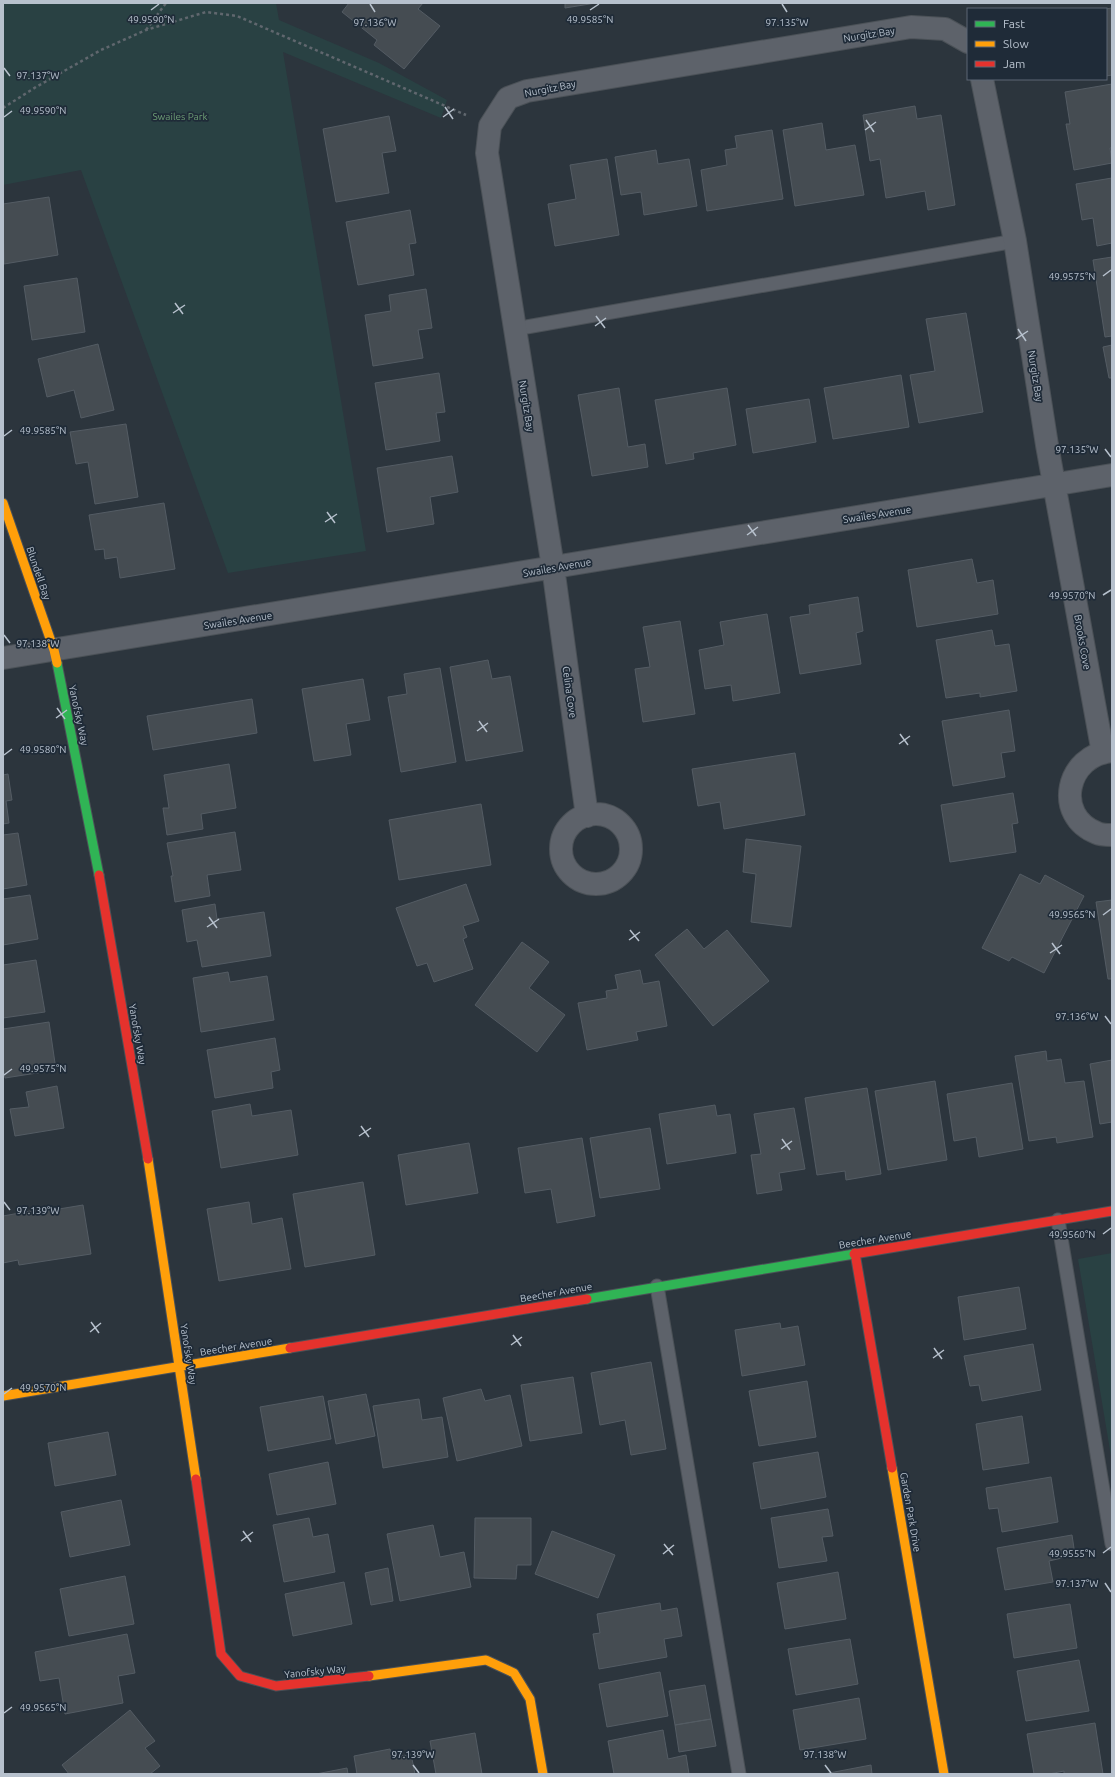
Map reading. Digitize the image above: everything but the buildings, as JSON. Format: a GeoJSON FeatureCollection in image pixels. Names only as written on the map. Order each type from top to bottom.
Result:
{"type":"FeatureCollection","features":[{"type":"Feature","properties":{"kind":"street","name":"Nurgitz Bay"},"geometry":{"type":"LineString","coordinates":[[553,567],[487,153],[490,126],[508,98],[527,91],[911,27],[945,29],[967,41]]}},
{"type":"Feature","properties":{"kind":"street","name":"Nurgitz Bay"},"geometry":{"type":"LineString","coordinates":[[982,80],[1015,241],[1054,484]]}},
{"type":"Feature","properties":{"kind":"street","name":"Swailes Avenue"},"geometry":{"type":"LineString","coordinates":[[3,658],[1112,475]]}},
{"type":"Feature","properties":{"kind":"street","name":"Brooks Cove"},"geometry":{"type":"LineString","coordinates":[[1054,484],[1108,752],[1096,754],[1084,762],[1075,774],[1070,787],[1070,801],[1075,814],[1084,826],[1097,833],[1112,836]]}},
{"type":"Feature","properties":{"kind":"street","name":"Blundell Bay"},"geometry":{"type":"LineString","coordinates":[[3,503],[54,650]]}},
{"type":"Feature","properties":{"kind":"street","name":"Celina Cove"},"geometry":{"type":"LineString","coordinates":[[553,567],[587,816]]}},
{"type":"Feature","properties":{"kind":"street","name":"Yanofsky Way"},"geometry":{"type":"LineString","coordinates":[[54,650],[90,819],[130,1050],[180,1366],[221,1654],[240,1676],[276,1686],[365,1677],[486,1660],[514,1673],[530,1699],[543,1774]]}},
{"type":"Feature","properties":{"kind":"street","name":"Beecher Avenue"},"geometry":{"type":"LineString","coordinates":[[3,1396],[1112,1211]]}},
{"type":"Feature","properties":{"kind":"street","name":"Garden Park Drive"},"geometry":{"type":"LineString","coordinates":[[855,1253],[944,1774]]}},
{"type":"Feature","properties":{"kind":"lane"},"geometry":{"type":"LineString","coordinates":[[514,329],[1015,241]]}},
{"type":"Feature","properties":{"kind":"lane"},"geometry":{"type":"LineString","coordinates":[[1058,1220],[1112,1544]]}},
{"type":"Feature","properties":{"kind":"lane"},"geometry":{"type":"LineString","coordinates":[[657,1286],[739,1774]]}},
{"type":"Feature","properties":{"kind":"path"},"geometry":{"type":"LineString","coordinates":[[146,30],[166,3]]}},
{"type":"Feature","properties":{"kind":"path"},"geometry":{"type":"LineString","coordinates":[[3,108],[36,87],[101,50],[146,30],[206,12],[237,16],[490,126]]}},
{"type":"Feature","properties":{"kind":"green space","name":"Swailes Park"},"geometry":{"type":"Polygon","coordinates":[[[3,3],[276,3],[279,20],[379,63],[447,100],[441,118],[283,52],[366,551],[228,573],[81,170],[3,185],[3,3]]]}},
{"type":"Feature","properties":{"kind":"green space"},"geometry":{"type":"Polygon","coordinates":[[[1112,1253],[1112,1462],[1078,1259],[1112,1253]]]}},
{"type":"Feature","properties":{"kind":"traffic: fast"},"geometry":{"type":"LineString","coordinates":[[57,663],[99,875]]}},
{"type":"Feature","properties":{"kind":"traffic: fast"},"geometry":{"type":"LineString","coordinates":[[587,1299],[854,1254]]}},
{"type":"Feature","properties":{"kind":"traffic: slow"},"geometry":{"type":"LineString","coordinates":[[3,503],[54,650],[57,663]]}},
{"type":"Feature","properties":{"kind":"traffic: slow"},"geometry":{"type":"LineString","coordinates":[[148,1159],[196,1479]]}},
{"type":"Feature","properties":{"kind":"traffic: slow"},"geometry":{"type":"LineString","coordinates":[[3,1396],[290,1348]]}},
{"type":"Feature","properties":{"kind":"traffic: slow"},"geometry":{"type":"LineString","coordinates":[[892,1468],[944,1774]]}},
{"type":"Feature","properties":{"kind":"traffic: slow"},"geometry":{"type":"LineString","coordinates":[[369,1676],[486,1660],[514,1673],[530,1699],[543,1774]]}},
{"type":"Feature","properties":{"kind":"traffic: jam"},"geometry":{"type":"LineString","coordinates":[[99,875],[148,1159]]}},
{"type":"Feature","properties":{"kind":"traffic: jam"},"geometry":{"type":"LineString","coordinates":[[854,1254],[1112,1211]]}},
{"type":"Feature","properties":{"kind":"traffic: jam"},"geometry":{"type":"LineString","coordinates":[[855,1253],[892,1468]]}},
{"type":"Feature","properties":{"kind":"traffic: jam"},"geometry":{"type":"LineString","coordinates":[[290,1348],[587,1299]]}},
{"type":"Feature","properties":{"kind":"traffic: jam"},"geometry":{"type":"LineString","coordinates":[[196,1479],[221,1654],[240,1676],[276,1686],[369,1676]]}}]}
